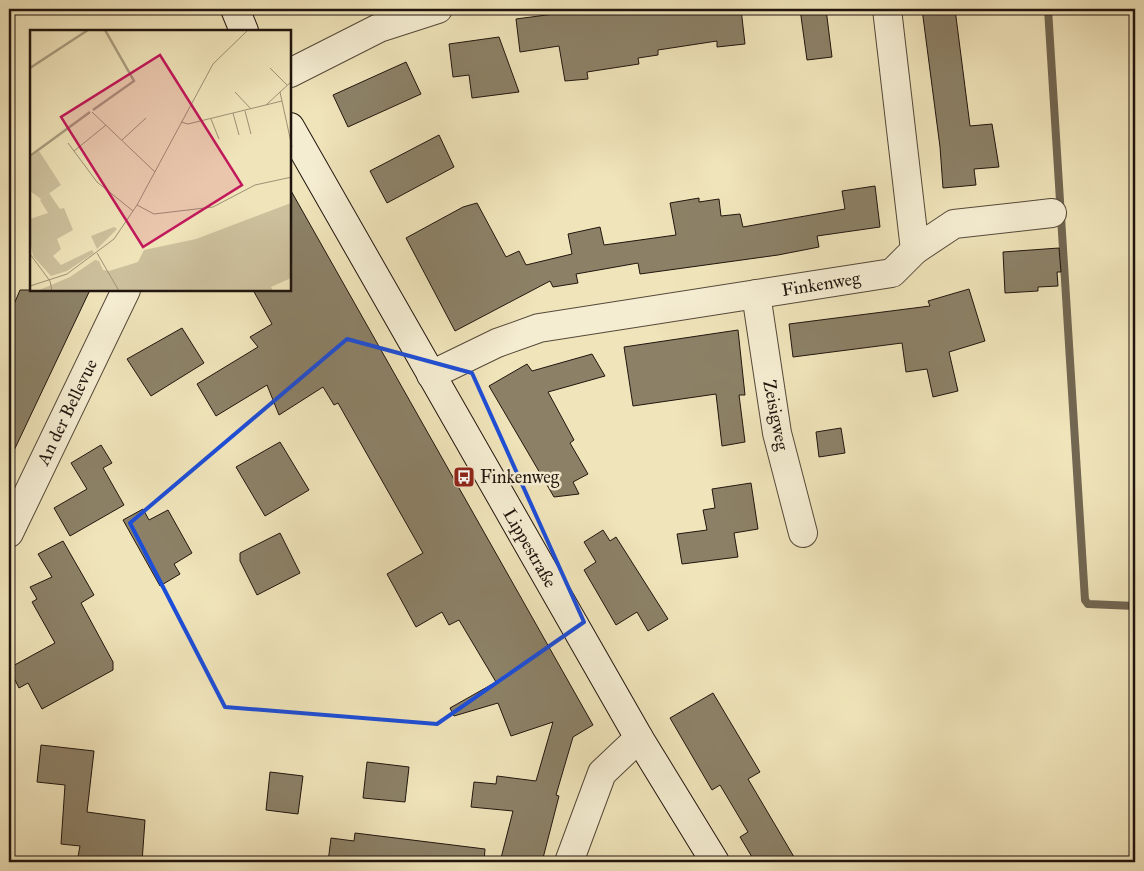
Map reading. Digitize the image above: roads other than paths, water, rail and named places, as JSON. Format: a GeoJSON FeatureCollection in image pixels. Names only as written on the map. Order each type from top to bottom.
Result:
{"type":"FeatureCollection","features":[{"type":"Feature","properties":{"kind":"street"},"geometry":{"type":"LineString","coordinates":[[234,9],[244,30]]}},
{"type":"Feature","properties":{"kind":"street"},"geometry":{"type":"LineString","coordinates":[[291,72],[379,28],[438,9]]}},
{"type":"Feature","properties":{"kind":"street"},"geometry":{"type":"LineString","coordinates":[[887,9],[915,250]]}},
{"type":"Feature","properties":{"kind":"street","name":"Lippestraße"},"geometry":{"type":"LineString","coordinates":[[291,129],[639,738],[715,862]]}},
{"type":"Feature","properties":{"kind":"street","name":"Finkenweg"},"geometry":{"type":"LineString","coordinates":[[430,375],[497,343],[539,328],[892,272],[915,250],[954,224],[1052,213]]}},
{"type":"Feature","properties":{"kind":"street","name":"An der Bellevue"},"geometry":{"type":"LineString","coordinates":[[9,533],[126,291]]}},
{"type":"Feature","properties":{"kind":"street","name":"Zeisigweg"},"geometry":{"type":"LineString","coordinates":[[756,294],[778,433],[803,533]]}},
{"type":"Feature","properties":{"kind":"street"},"geometry":{"type":"LineString","coordinates":[[570,862],[602,773],[639,738]]}},
{"type":"Feature","properties":{"kind":"waterway"},"geometry":{"type":"LineString","coordinates":[[1048,9],[1085,600],[1088,604],[1135,606]]}},
{"type":"Feature","properties":{"kind":"place","name":"Finkenweg"},"geometry":{"type":"Point","coordinates":[464,477]}}]}
